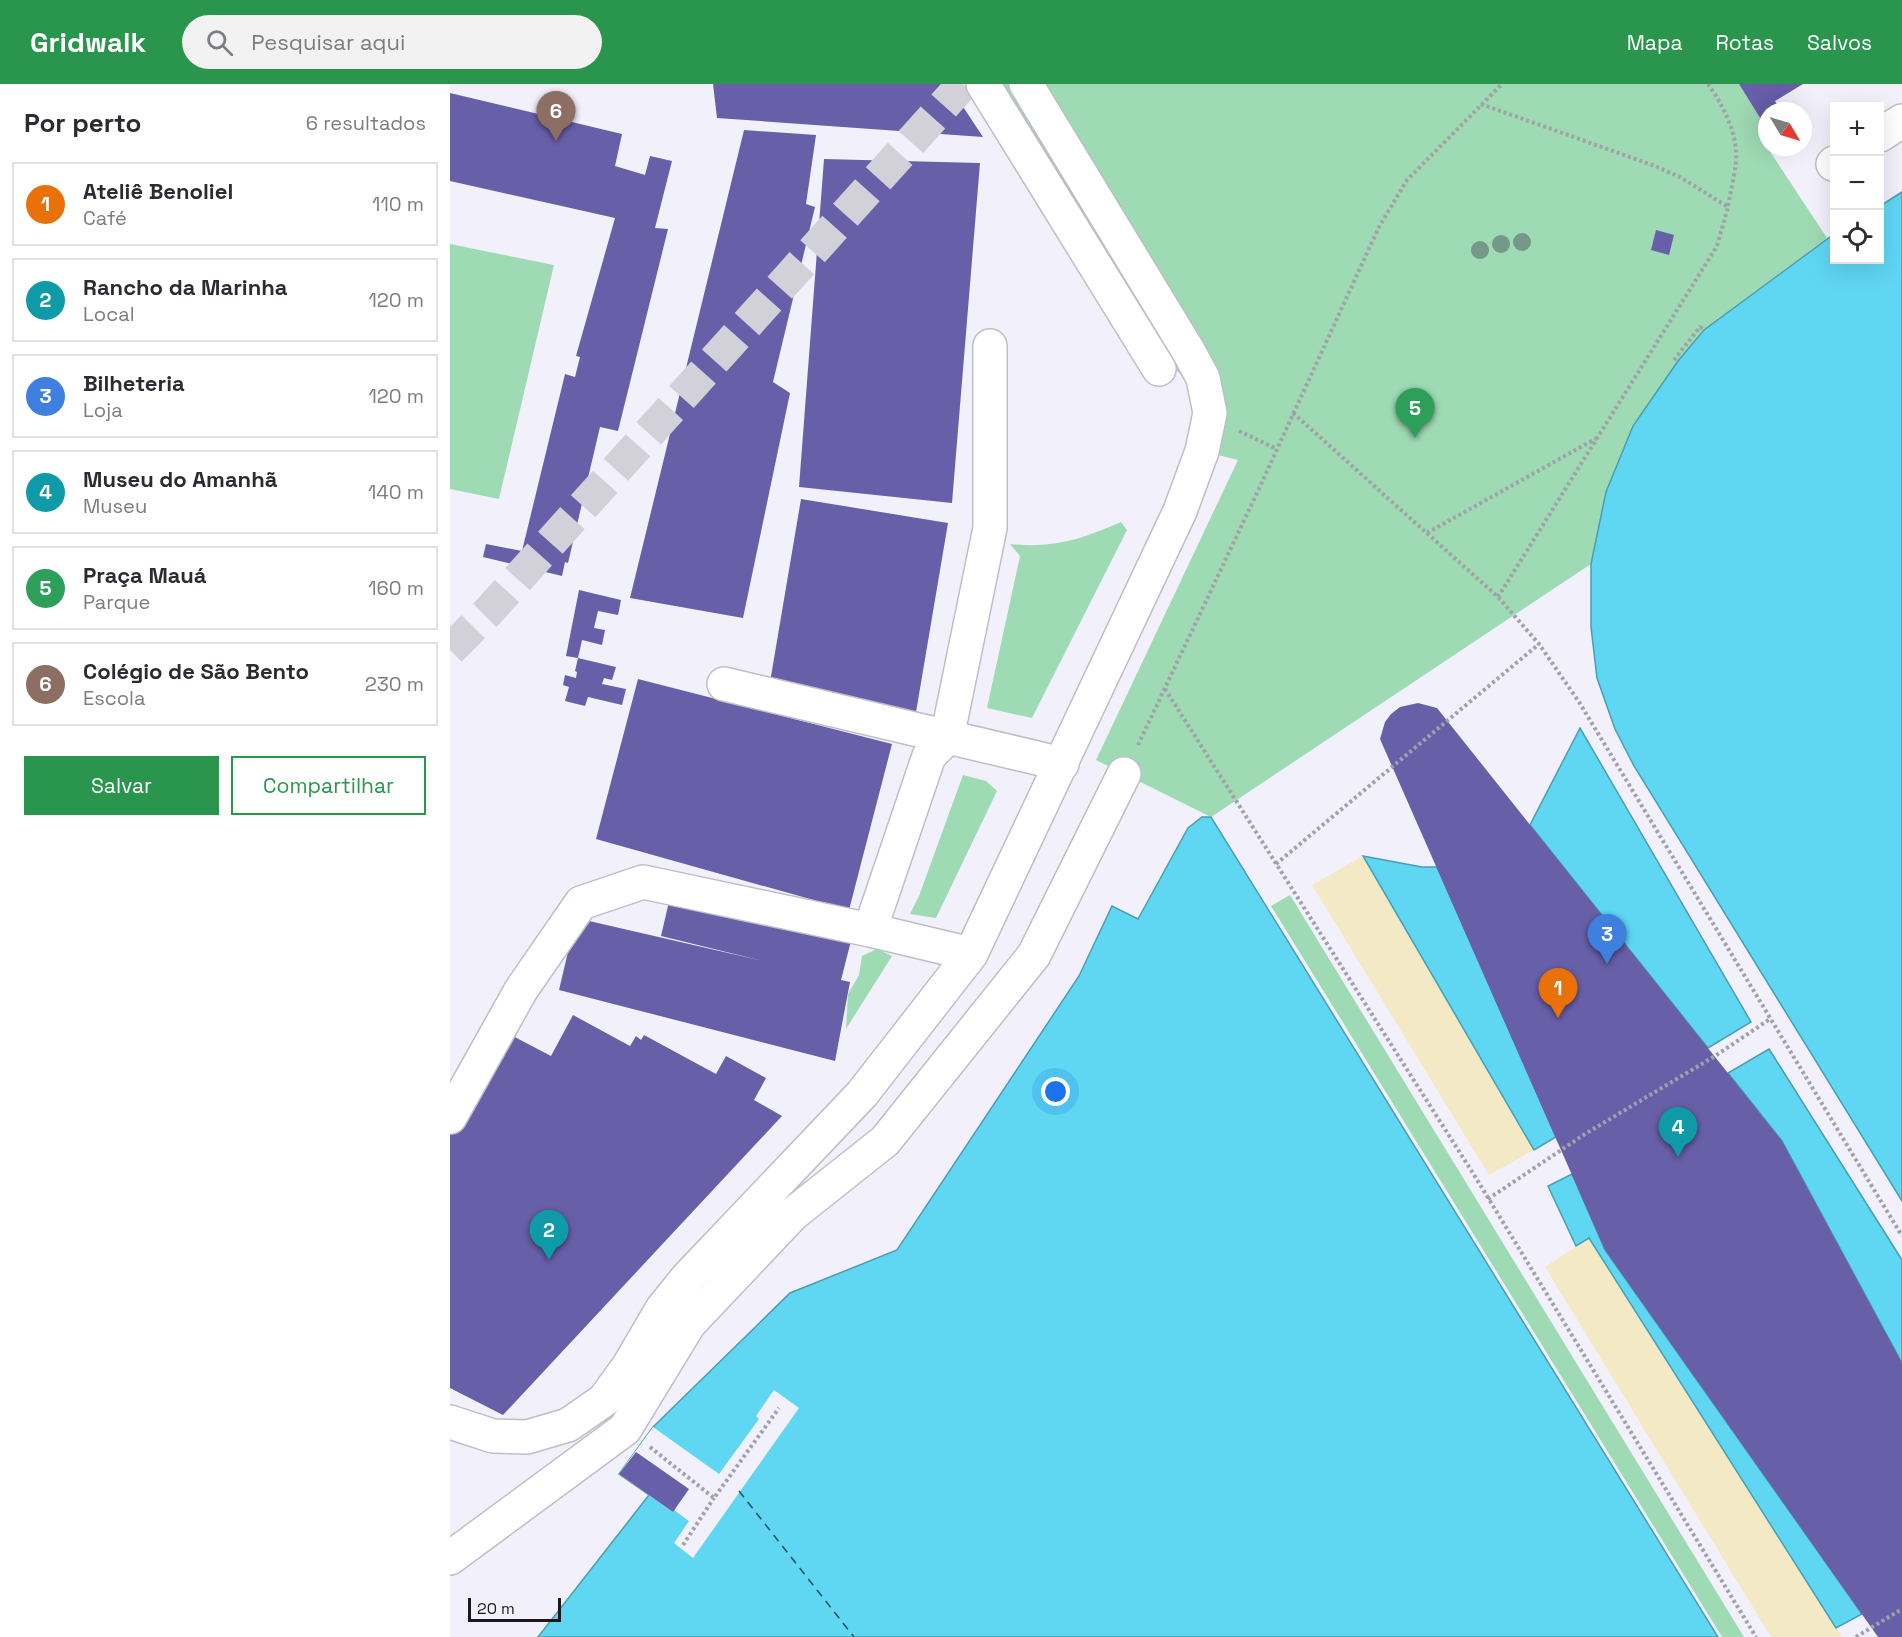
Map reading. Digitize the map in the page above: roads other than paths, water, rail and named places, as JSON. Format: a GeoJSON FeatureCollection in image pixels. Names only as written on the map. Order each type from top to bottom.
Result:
{"type":"FeatureCollection","features":[{"type":"Feature","properties":{"kind":"street"},"geometry":{"type":"LineString","coordinates":[[983,84],[1160,369]]}},
{"type":"Feature","properties":{"kind":"street"},"geometry":{"type":"LineString","coordinates":[[450,1422],[493,1436],[527,1437],[568,1425],[604,1400],[628,1367],[662,1308],[687,1278],[862,1094],[972,954],[1179,511],[1202,451],[1210,413],[1203,378],[1026,84]]}},
{"type":"Feature","properties":{"kind":"street"},"geometry":{"type":"LineString","coordinates":[[1884,132],[1902,121]]}},
{"type":"Feature","properties":{"kind":"street"},"geometry":{"type":"LineString","coordinates":[[870,930],[929,756],[947,738],[990,528],[990,346]]}},
{"type":"Feature","properties":{"kind":"street"},"geometry":{"type":"LineString","coordinates":[[724,684],[1062,764]]}},
{"type":"Feature","properties":{"kind":"street"},"geometry":{"type":"LineString","coordinates":[[450,1558],[625,1429],[689,1324],[793,1214],[885,1141],[1034,955],[1124,774]]}},
{"type":"Feature","properties":{"kind":"street"},"geometry":{"type":"LineString","coordinates":[[450,1117],[521,990],[581,903],[643,882],[972,954]]}},
{"type":"Feature","properties":{"kind":"water"},"geometry":{"type":"Polygon","coordinates":[[[1902,192],[1902,1201],[1634,766],[1615,729],[1597,678],[1591,627],[1591,564],[1606,492],[1633,426],[1678,361],[1704,330],[1830,237],[1830,264],[1884,264],[1884,203],[1902,192]]]}},
{"type":"Feature","properties":{"kind":"water"},"geometry":{"type":"Polygon","coordinates":[[[1580,728],[1751,1022],[1708,1048],[1530,825],[1580,728]]]}},
{"type":"Feature","properties":{"kind":"water"},"geometry":{"type":"Polygon","coordinates":[[[1202,817],[1211,817],[1718,1637],[538,1637],[649,1495],[619,1474],[653,1427],[790,1293],[897,1250],[1079,976],[1112,906],[1138,919],[1188,828],[1202,817]]]}},
{"type":"Feature","properties":{"kind":"water"},"geometry":{"type":"Polygon","coordinates":[[[1363,856],[1422,867],[1437,867],[1556,1137],[1534,1150],[1363,856]]]}},
{"type":"Feature","properties":{"kind":"water"},"geometry":{"type":"Polygon","coordinates":[[[1769,1049],[1902,1260],[1902,1363],[1782,1141],[1728,1073],[1769,1049]]]}},
{"type":"Feature","properties":{"kind":"water"},"geometry":{"type":"Polygon","coordinates":[[[1572,1174],[1605,1250],[1862,1614],[1836,1628],[1589,1238],[1576,1246],[1548,1186],[1572,1174]]]}},
{"type":"Feature","properties":{"kind":"tunnel"},"geometry":{"type":"LineString","coordinates":[[450,650],[488,612],[963,84]]}},
{"type":"Feature","properties":{"kind":"place","name":"Colégio de São Bento"},"geometry":{"type":"Point","coordinates":[556,141]}},
{"type":"Feature","properties":{"kind":"place","name":"Praça Mauá"},"geometry":{"type":"Point","coordinates":[1415,438]}},
{"type":"Feature","properties":{"kind":"place","name":"Bilheteria"},"geometry":{"type":"Point","coordinates":[1607,964]}},
{"type":"Feature","properties":{"kind":"place","name":"Ateliê Benoliel"},"geometry":{"type":"Point","coordinates":[1558,1018]}},
{"type":"Feature","properties":{"kind":"place","name":"Museu do Amanhã"},"geometry":{"type":"Point","coordinates":[1678,1157]}},
{"type":"Feature","properties":{"kind":"place","name":"Rancho da Marinha"},"geometry":{"type":"Point","coordinates":[549,1260]}}]}
